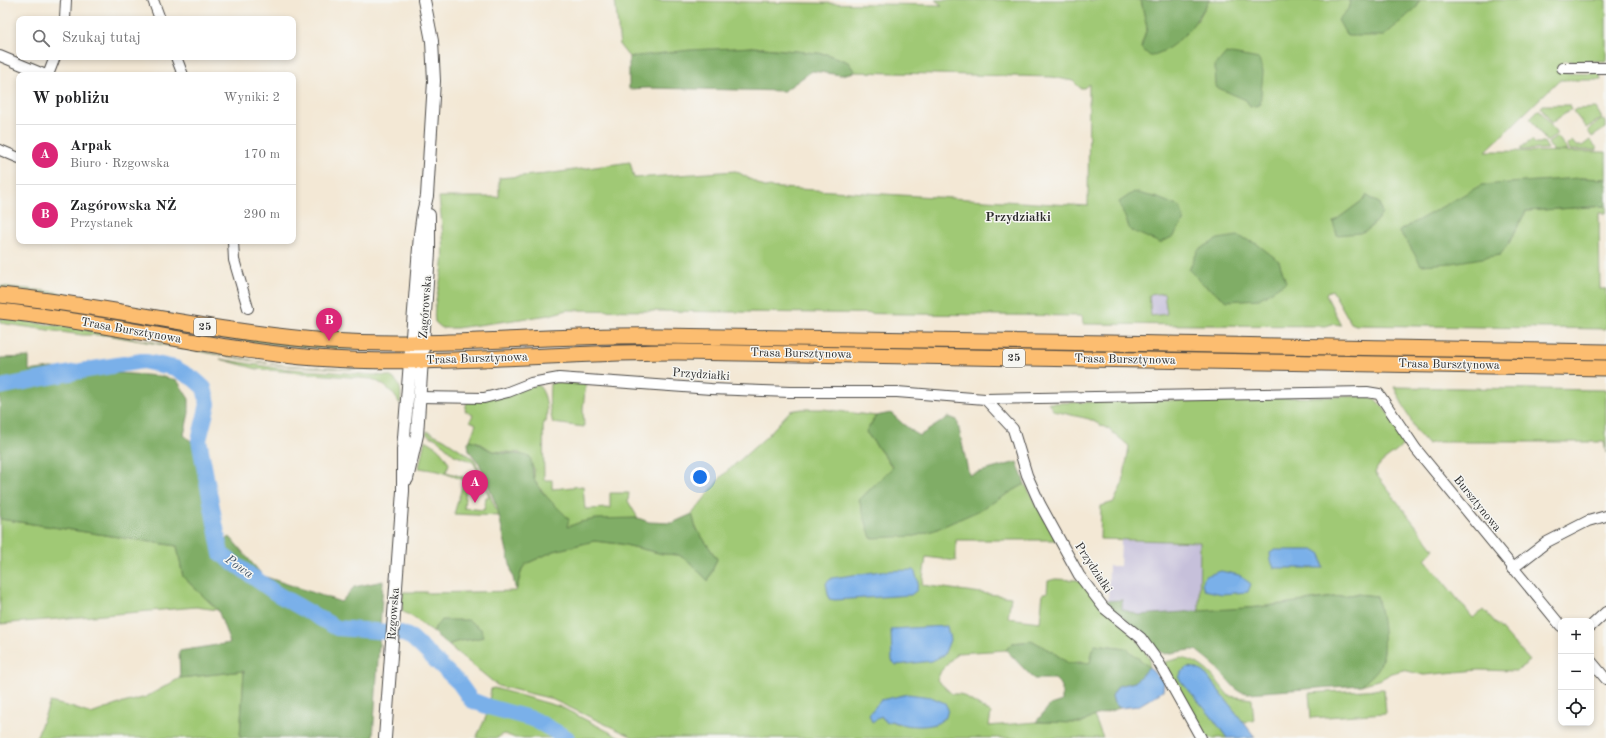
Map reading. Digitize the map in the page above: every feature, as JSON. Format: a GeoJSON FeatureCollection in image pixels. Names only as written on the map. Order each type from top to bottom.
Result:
{"type":"FeatureCollection","features":[{"type":"Feature","properties":{"kind":"main road","name":"Trasa Bursztynowa"},"geometry":{"type":"LineString","coordinates":[[0,295],[39,299],[206,327],[277,336],[363,343],[418,344],[636,336],[1606,352]]}},
{"type":"Feature","properties":{"kind":"main road","name":"Trasa Bursztynowa"},"geometry":{"type":"LineString","coordinates":[[0,311],[66,320],[269,353],[346,360],[416,361],[678,352],[1606,368]]}},
{"type":"Feature","properties":{"kind":"street"},"geometry":{"type":"LineString","coordinates":[[65,16],[66,0]]}},
{"type":"Feature","properties":{"kind":"street"},"geometry":{"type":"LineString","coordinates":[[153,0],[159,16]]}},
{"type":"Feature","properties":{"kind":"street","name":"Zagórowska"},"geometry":{"type":"LineString","coordinates":[[412,418],[416,361],[429,252],[429,212],[427,196],[434,81],[432,41],[424,0]]}},
{"type":"Feature","properties":{"kind":"street"},"geometry":{"type":"LineString","coordinates":[[0,56],[40,72]]}},
{"type":"Feature","properties":{"kind":"street"},"geometry":{"type":"LineString","coordinates":[[48,72],[53,60]]}},
{"type":"Feature","properties":{"kind":"street"},"geometry":{"type":"LineString","coordinates":[[177,60],[182,72]]}},
{"type":"Feature","properties":{"kind":"street"},"geometry":{"type":"LineString","coordinates":[[1562,68],[1606,68]]}},
{"type":"Feature","properties":{"kind":"street"},"geometry":{"type":"LineString","coordinates":[[0,150],[16,154]]}},
{"type":"Feature","properties":{"kind":"street"},"geometry":{"type":"LineString","coordinates":[[234,244],[234,260],[248,308]]}},
{"type":"Feature","properties":{"kind":"street","name":"Zagórowska"},"geometry":{"type":"LineString","coordinates":[[412,418],[419,397],[416,361]]}},
{"type":"Feature","properties":{"kind":"street","name":"Przydziałki"},"geometry":{"type":"LineString","coordinates":[[419,397],[484,398],[508,392],[531,383],[559,378],[712,389],[796,392],[897,392],[985,399],[1367,392],[1379,394]]}},
{"type":"Feature","properties":{"kind":"street","name":"Bursztynowa"},"geometry":{"type":"LineString","coordinates":[[1379,394],[1416,449],[1512,569],[1558,623]]}},
{"type":"Feature","properties":{"kind":"street","name":"Przydziałki"},"geometry":{"type":"LineString","coordinates":[[985,399],[1013,429],[1027,475],[1040,504],[1079,575],[1104,608],[1141,638],[1158,663],[1201,738]]}},
{"type":"Feature","properties":{"kind":"street","name":"Rzgowska"},"geometry":{"type":"LineString","coordinates":[[385,738],[403,490],[409,476],[412,460],[412,418]]}},
{"type":"Feature","properties":{"kind":"street"},"geometry":{"type":"LineString","coordinates":[[1512,569],[1547,542],[1588,521],[1606,516]]}},
{"type":"Feature","properties":{"kind":"street"},"geometry":{"type":"LineString","coordinates":[[1594,623],[1606,612]]}},
{"type":"Feature","properties":{"kind":"street"},"geometry":{"type":"LineString","coordinates":[[1594,665],[1606,679]]}},
{"type":"Feature","properties":{"kind":"shaded area"},"geometry":{"type":"Polygon","coordinates":[[[1165,293],[1167,314],[1151,316],[1149,295],[1165,293]]]}},
{"type":"Feature","properties":{"kind":"shaded area"},"geometry":{"type":"Polygon","coordinates":[[[1121,540],[1200,542],[1199,612],[1138,615],[1122,609],[1122,600],[1108,600],[1109,566],[1120,566],[1121,540]]]}},
{"type":"Feature","properties":{"kind":"green space"},"geometry":{"type":"Polygon","coordinates":[[[615,0],[942,5],[935,0],[1141,0],[1147,28],[1141,48],[1198,20],[1209,0],[1349,0],[1350,7],[1417,7],[1420,0],[1606,0],[1606,61],[1563,62],[1564,73],[1600,74],[1601,80],[1559,80],[1486,151],[1606,152],[1606,179],[1579,178],[1399,231],[1409,245],[1509,243],[1526,211],[1606,206],[1606,213],[1599,213],[1600,289],[1606,289],[1606,329],[1356,325],[1351,323],[1332,290],[1327,292],[1326,295],[1341,325],[1083,324],[1082,316],[567,310],[549,315],[457,328],[442,328],[435,322],[434,315],[443,265],[443,240],[439,197],[499,197],[499,178],[546,174],[630,162],[634,178],[736,171],[764,187],[1088,206],[1089,84],[1084,88],[1080,88],[1073,81],[1052,77],[855,72],[848,62],[826,54],[753,47],[629,57],[620,46],[615,0]],[[1367,197],[1334,222],[1369,229],[1382,214],[1379,203],[1367,197]],[[1164,293],[1149,295],[1151,316],[1167,314],[1164,293]]]}},
{"type":"Feature","properties":{"kind":"green space"},"geometry":{"type":"Polygon","coordinates":[[[1141,0],[1209,0],[1192,26],[1178,41],[1160,53],[1150,56],[1141,48],[1147,28],[1141,0]]]}},
{"type":"Feature","properties":{"kind":"green space"},"geometry":{"type":"Polygon","coordinates":[[[1349,0],[1420,0],[1417,7],[1384,36],[1347,36],[1338,20],[1350,7],[1349,0]]]}},
{"type":"Feature","properties":{"kind":"green space"},"geometry":{"type":"Polygon","coordinates":[[[753,47],[826,54],[848,62],[855,72],[841,75],[812,71],[784,91],[648,88],[629,89],[629,57],[690,50],[753,47]]]}},
{"type":"Feature","properties":{"kind":"green space"},"geometry":{"type":"Polygon","coordinates":[[[1226,53],[1259,59],[1263,72],[1260,105],[1250,107],[1246,100],[1216,87],[1215,66],[1226,53]]]}},
{"type":"Feature","properties":{"kind":"green space"},"geometry":{"type":"Polygon","coordinates":[[[1543,105],[1570,105],[1572,109],[1551,123],[1541,107],[1543,105]]]}},
{"type":"Feature","properties":{"kind":"green space"},"geometry":{"type":"Polygon","coordinates":[[[1596,108],[1602,118],[1586,128],[1573,111],[1576,109],[1596,108]]]}},
{"type":"Feature","properties":{"kind":"green space"},"geometry":{"type":"Polygon","coordinates":[[[1538,110],[1540,110],[1556,133],[1556,135],[1548,141],[1546,141],[1530,118],[1538,110]]]}},
{"type":"Feature","properties":{"kind":"green space"},"geometry":{"type":"Polygon","coordinates":[[[1602,119],[1606,122],[1606,128],[1592,137],[1588,130],[1602,119]]]}},
{"type":"Feature","properties":{"kind":"green space"},"geometry":{"type":"Polygon","coordinates":[[[1557,137],[1568,151],[1553,151],[1548,143],[1557,137]]]}},
{"type":"Feature","properties":{"kind":"green space"},"geometry":{"type":"Polygon","coordinates":[[[1532,140],[1535,144],[1544,142],[1548,149],[1521,150],[1520,148],[1532,140]]]}},
{"type":"Feature","properties":{"kind":"green space"},"geometry":{"type":"Polygon","coordinates":[[[1590,140],[1597,150],[1570,150],[1567,145],[1572,141],[1576,146],[1582,146],[1590,140]]]}},
{"type":"Feature","properties":{"kind":"green space"},"geometry":{"type":"Polygon","coordinates":[[[1579,178],[1606,179],[1606,206],[1526,211],[1509,243],[1500,255],[1452,263],[1421,265],[1399,231],[1481,185],[1579,178]]]}},
{"type":"Feature","properties":{"kind":"green space"},"geometry":{"type":"Polygon","coordinates":[[[1134,192],[1158,198],[1180,207],[1184,220],[1174,236],[1160,243],[1130,230],[1119,202],[1134,192]]]}},
{"type":"Feature","properties":{"kind":"green space"},"geometry":{"type":"Polygon","coordinates":[[[1366,195],[1379,203],[1382,214],[1369,229],[1360,233],[1337,235],[1333,222],[1366,198],[1366,195]]]}},
{"type":"Feature","properties":{"kind":"green space"},"geometry":{"type":"Polygon","coordinates":[[[1238,236],[1257,244],[1279,261],[1286,282],[1259,299],[1227,301],[1203,284],[1189,270],[1198,250],[1218,239],[1238,236]]]}},
{"type":"Feature","properties":{"kind":"green space"},"geometry":{"type":"Polygon","coordinates":[[[0,286],[55,292],[117,304],[54,294],[0,288],[0,286]]]}},
{"type":"Feature","properties":{"kind":"green space"},"geometry":{"type":"Polygon","coordinates":[[[0,300],[383,351],[287,345],[143,328],[0,305],[0,300]]]}},
{"type":"Feature","properties":{"kind":"green space"},"geometry":{"type":"Polygon","coordinates":[[[0,318],[82,329],[277,365],[107,335],[82,335],[0,323],[0,318]]]}},
{"type":"Feature","properties":{"kind":"green space"},"geometry":{"type":"Polygon","coordinates":[[[29,357],[29,371],[51,368],[158,376],[177,380],[189,399],[189,413],[184,435],[192,442],[203,484],[214,548],[230,537],[263,576],[341,602],[354,587],[383,581],[373,738],[240,738],[244,671],[180,678],[179,651],[230,643],[218,610],[183,577],[177,546],[0,519],[0,358],[29,357]]]}},
{"type":"Feature","properties":{"kind":"green space"},"geometry":{"type":"Polygon","coordinates":[[[220,359],[276,368],[389,376],[396,381],[400,387],[400,404],[389,389],[372,379],[257,369],[220,359]]]}},
{"type":"Feature","properties":{"kind":"green space"},"geometry":{"type":"Polygon","coordinates":[[[556,382],[586,383],[583,408],[584,427],[553,423],[549,394],[550,384],[556,382]]]}},
{"type":"Feature","properties":{"kind":"green space"},"geometry":{"type":"Polygon","coordinates":[[[537,385],[544,394],[547,408],[546,422],[543,422],[544,480],[552,480],[552,489],[583,486],[585,509],[610,508],[610,493],[629,493],[628,501],[638,518],[581,522],[566,528],[564,514],[550,501],[534,480],[534,468],[520,453],[492,451],[478,442],[470,440],[476,424],[470,421],[473,415],[465,411],[467,401],[537,385]]]}},
{"type":"Feature","properties":{"kind":"green space"},"geometry":{"type":"Polygon","coordinates":[[[1394,387],[1606,390],[1606,453],[1604,442],[1438,442],[1427,444],[1416,431],[1394,387]]]}},
{"type":"Feature","properties":{"kind":"green space"},"geometry":{"type":"Polygon","coordinates":[[[1366,396],[1375,399],[1386,410],[1405,441],[1398,450],[1377,468],[1375,473],[1434,549],[1425,559],[1473,618],[1484,610],[1530,661],[1516,671],[1478,670],[1424,675],[1403,670],[1361,685],[1380,666],[1383,652],[1377,596],[1356,594],[1260,607],[1199,612],[1200,542],[1100,539],[1101,506],[1114,502],[1123,482],[1129,446],[1110,430],[1089,419],[1054,411],[1048,403],[1366,396]]]}},
{"type":"Feature","properties":{"kind":"green space"},"geometry":{"type":"Polygon","coordinates":[[[802,409],[823,409],[876,416],[866,432],[893,468],[859,500],[915,536],[957,520],[1025,484],[1056,540],[956,540],[956,561],[926,557],[922,585],[1011,597],[1008,618],[1040,622],[1043,593],[1047,593],[1048,581],[1055,579],[1078,580],[1135,636],[1150,659],[1149,667],[1126,648],[1095,644],[1090,663],[1068,663],[1033,641],[1012,643],[1006,650],[957,653],[941,671],[937,680],[952,694],[960,694],[991,713],[989,726],[1036,722],[1082,723],[1094,716],[1103,738],[635,738],[549,698],[498,686],[448,645],[483,637],[435,627],[434,633],[402,611],[403,592],[428,593],[516,591],[522,569],[526,564],[554,551],[594,541],[621,544],[663,554],[679,555],[692,564],[708,581],[717,559],[696,528],[692,514],[723,475],[766,437],[790,411],[802,409]],[[881,700],[873,710],[887,722],[891,721],[899,725],[881,700]]]}},
{"type":"Feature","properties":{"kind":"green space"},"geometry":{"type":"Polygon","coordinates":[[[891,413],[919,436],[949,417],[957,420],[969,475],[1017,462],[1025,484],[978,511],[935,530],[915,536],[871,538],[859,500],[893,467],[866,432],[876,416],[891,413]]]}},
{"type":"Feature","properties":{"kind":"green space"},"geometry":{"type":"Polygon","coordinates":[[[427,431],[444,439],[474,459],[499,516],[454,514],[464,480],[438,471],[419,468],[425,440],[433,444],[445,456],[449,464],[446,472],[467,478],[464,508],[484,510],[486,497],[489,497],[481,476],[473,462],[454,455],[438,440],[426,434],[427,431]]]}},
{"type":"Feature","properties":{"kind":"green space"},"geometry":{"type":"Polygon","coordinates":[[[470,440],[477,442],[493,451],[530,457],[536,484],[569,519],[567,527],[595,519],[638,518],[649,522],[672,523],[692,514],[696,528],[717,559],[708,581],[692,564],[679,555],[663,554],[621,544],[594,541],[554,551],[526,564],[522,569],[516,591],[497,507],[479,463],[469,451],[468,442],[470,440]]]}},
{"type":"Feature","properties":{"kind":"green space"},"geometry":{"type":"Polygon","coordinates":[[[0,519],[177,546],[183,577],[218,610],[196,607],[0,624],[0,519]]]}},
{"type":"Feature","properties":{"kind":"green space"},"geometry":{"type":"Polygon","coordinates":[[[1356,594],[1377,596],[1381,612],[1383,630],[1382,657],[1379,668],[1372,676],[1361,685],[1248,693],[1238,691],[1214,665],[1196,650],[1165,654],[1157,650],[1139,630],[1104,601],[1122,600],[1122,609],[1138,615],[1260,607],[1356,594]]]}},
{"type":"Feature","properties":{"kind":"green space"},"geometry":{"type":"Polygon","coordinates":[[[442,620],[468,620],[481,629],[483,637],[448,645],[434,633],[435,627],[442,620]]]}},
{"type":"Feature","properties":{"kind":"green space"},"geometry":{"type":"Polygon","coordinates":[[[1033,641],[1068,663],[1090,663],[1094,644],[1126,648],[1149,667],[1135,682],[1118,686],[1112,696],[1114,703],[1120,708],[1094,716],[1082,723],[1036,722],[1050,705],[1062,701],[1062,686],[1055,679],[1034,679],[1006,650],[1012,643],[1033,641]]]}},
{"type":"Feature","properties":{"kind":"green space"},"geometry":{"type":"Polygon","coordinates":[[[1181,658],[1197,663],[1203,667],[1214,677],[1229,696],[1252,699],[1254,721],[1243,722],[1204,672],[1211,716],[1227,738],[1205,738],[1165,665],[1165,662],[1181,658]]]}},
{"type":"Feature","properties":{"kind":"green space"},"geometry":{"type":"Polygon","coordinates":[[[244,671],[240,738],[36,738],[50,702],[91,714],[116,705],[146,697],[180,678],[244,671]]]}},
{"type":"Feature","properties":{"kind":"green space"},"geometry":{"type":"Polygon","coordinates":[[[494,688],[561,707],[621,738],[515,738],[505,734],[500,735],[498,738],[476,738],[486,717],[491,689],[494,688]]]}},
{"type":"Feature","properties":{"kind":"green space"},"geometry":{"type":"Polygon","coordinates":[[[1384,689],[1386,713],[1311,718],[1309,693],[1384,689]]]}},
{"type":"Feature","properties":{"kind":"water"},"geometry":{"type":"Polygon","coordinates":[[[1275,550],[1315,550],[1321,554],[1323,568],[1274,568],[1270,553],[1275,550]]]}},
{"type":"Feature","properties":{"kind":"water"},"geometry":{"type":"Polygon","coordinates":[[[914,570],[918,581],[917,590],[911,595],[835,600],[829,599],[826,583],[832,578],[881,571],[914,570]]]}},
{"type":"Feature","properties":{"kind":"water"},"geometry":{"type":"Polygon","coordinates":[[[1221,571],[1239,575],[1251,584],[1248,592],[1222,594],[1204,590],[1202,584],[1205,576],[1221,571]]]}},
{"type":"Feature","properties":{"kind":"water"},"geometry":{"type":"Polygon","coordinates":[[[947,626],[950,640],[944,655],[932,661],[896,665],[892,661],[891,629],[947,626]]]}},
{"type":"Feature","properties":{"kind":"water"},"geometry":{"type":"Polygon","coordinates":[[[1149,667],[1164,681],[1163,691],[1138,706],[1120,708],[1114,703],[1112,696],[1118,686],[1135,682],[1149,667]]]}},
{"type":"Feature","properties":{"kind":"water"},"geometry":{"type":"Polygon","coordinates":[[[1188,667],[1204,672],[1255,737],[1227,738],[1211,716],[1179,679],[1181,672],[1188,667]]]}},
{"type":"Feature","properties":{"kind":"water"},"geometry":{"type":"Polygon","coordinates":[[[908,694],[931,697],[945,703],[948,709],[946,717],[939,722],[925,726],[907,725],[891,721],[887,723],[881,716],[872,722],[869,714],[881,700],[908,694]]]}},
{"type":"Feature","properties":{"kind":"waterway","name":"Powa"},"geometry":{"type":"LineString","coordinates":[[0,387],[142,361],[175,368],[194,379],[204,388],[208,404],[199,440],[221,554],[277,594],[337,628],[401,633],[412,638],[459,683],[471,700],[489,707],[533,719],[567,738]]}},
{"type":"Feature","properties":{"kind":"place","name":"Zagórowska NŻ"},"geometry":{"type":"Point","coordinates":[329,341]}},
{"type":"Feature","properties":{"kind":"place","name":"Arpak"},"geometry":{"type":"Point","coordinates":[475,503]}},
{"type":"Feature","properties":{"kind":"district","name":"Przydziałki"},"geometry":{"type":"Point","coordinates":[1018,217]}}]}
